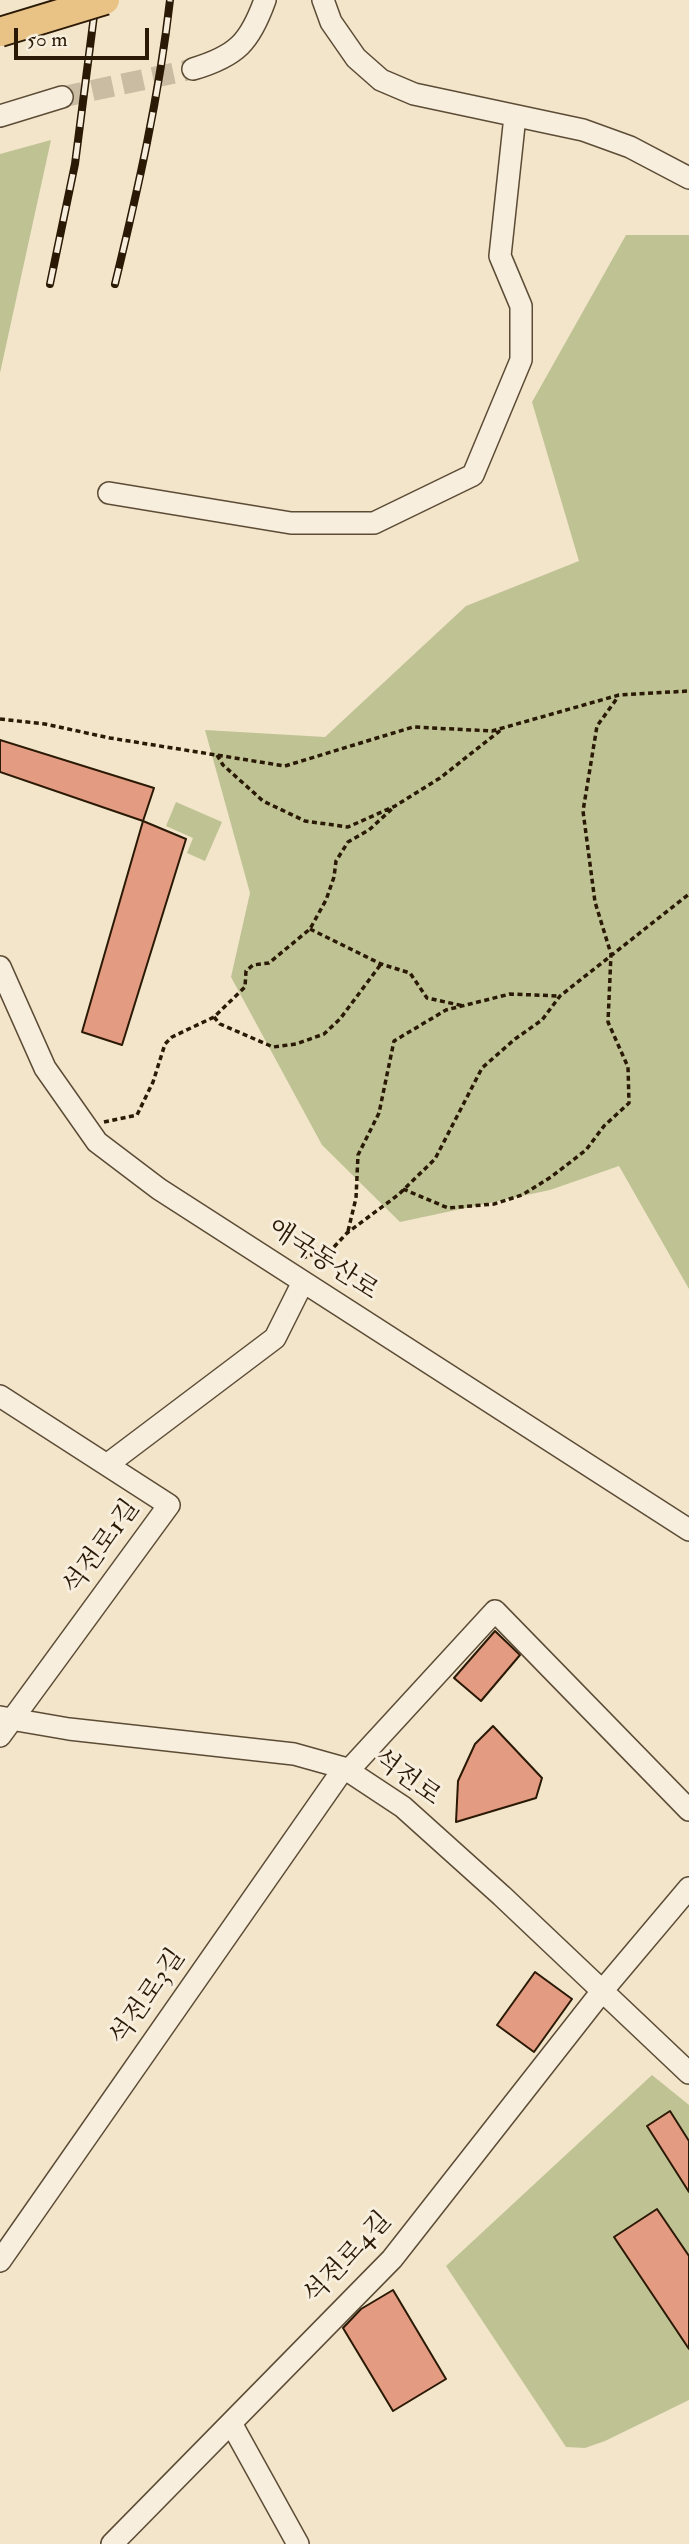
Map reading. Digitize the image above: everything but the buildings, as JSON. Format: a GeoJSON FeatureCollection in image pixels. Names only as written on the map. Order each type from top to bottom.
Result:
{"type":"FeatureCollection","features":[{"type":"Feature","properties":{"kind":"main road"},"geometry":{"type":"LineString","coordinates":[[0,32],[105,0]]}},
{"type":"Feature","properties":{"kind":"street"},"geometry":{"type":"LineString","coordinates":[[193,69],[213,64],[239,48],[255,29],[265,0]]}},
{"type":"Feature","properties":{"kind":"street"},"geometry":{"type":"LineString","coordinates":[[323,0],[331,22],[356,58],[380,80],[414,94],[583,130],[631,147],[689,177]]}},
{"type":"Feature","properties":{"kind":"street"},"geometry":{"type":"LineString","coordinates":[[0,116],[62,97]]}},
{"type":"Feature","properties":{"kind":"street"},"geometry":{"type":"LineString","coordinates":[[109,494],[291,523],[374,523],[472,475],[521,360],[521,306],[500,256],[515,116]]}},
{"type":"Feature","properties":{"kind":"street","name":"애국동산로"},"geometry":{"type":"LineString","coordinates":[[0,967],[45,1068],[97,1142],[159,1189],[689,1530]]}},
{"type":"Feature","properties":{"kind":"street"},"geometry":{"type":"LineString","coordinates":[[108,1464],[275,1338],[297,1278]]}},
{"type":"Feature","properties":{"kind":"street","name":"석전로1길"},"geometry":{"type":"LineString","coordinates":[[0,1396],[169,1505],[4,1724]]}},
{"type":"Feature","properties":{"kind":"street","name":"석전로3길"},"geometry":{"type":"LineString","coordinates":[[0,2261],[346,1769],[495,1611],[689,1810]]}},
{"type":"Feature","properties":{"kind":"street","name":"석전로"},"geometry":{"type":"LineString","coordinates":[[4,1724],[294,1754],[346,1769],[403,1807],[502,1895],[689,2073]]}},
{"type":"Feature","properties":{"kind":"street","name":"석전로4길"},"geometry":{"type":"LineString","coordinates":[[112,2544],[392,2259],[603,1990],[689,1888]]}},
{"type":"Feature","properties":{"kind":"street"},"geometry":{"type":"LineString","coordinates":[[231,2423],[298,2544]]}},
{"type":"Feature","properties":{"kind":"path"},"geometry":{"type":"LineString","coordinates":[[0,719],[45,724],[110,738],[285,766],[413,727],[492,731],[619,695],[689,691]]}},
{"type":"Feature","properties":{"kind":"path"},"geometry":{"type":"LineString","coordinates":[[403,1189],[448,1208],[494,1204],[522,1195],[586,1150],[604,1126],[629,1102],[628,1068],[608,1022],[611,954],[595,902],[583,811],[597,726],[619,695]]}},
{"type":"Feature","properties":{"kind":"path"},"geometry":{"type":"LineString","coordinates":[[216,755],[223,765],[263,801],[305,821],[348,827],[395,806],[440,778],[506,727]]}},
{"type":"Feature","properties":{"kind":"path"},"geometry":{"type":"LineString","coordinates":[[85,1125],[137,1115],[153,1082],[164,1044],[172,1037],[214,1017],[245,987],[246,971],[253,965],[269,963],[310,929],[326,900],[336,861],[348,842],[369,830],[395,806]]}},
{"type":"Feature","properties":{"kind":"path"},"geometry":{"type":"LineString","coordinates":[[297,1278],[302,1258],[333,1248],[435,1159],[482,1068],[542,1020],[560,996],[689,894]]}},
{"type":"Feature","properties":{"kind":"path"},"geometry":{"type":"LineString","coordinates":[[310,929],[381,964],[410,974],[427,998],[466,1006]]}},
{"type":"Feature","properties":{"kind":"path"},"geometry":{"type":"LineString","coordinates":[[214,1017],[220,1024],[273,1047],[296,1044],[324,1034],[340,1020],[381,964]]}},
{"type":"Feature","properties":{"kind":"path"},"geometry":{"type":"LineString","coordinates":[[347,1233],[356,1198],[358,1155],[379,1112],[394,1041],[446,1010],[510,994],[560,996]]}},
{"type":"Feature","properties":{"kind":"green space"},"geometry":{"type":"Polygon","coordinates":[[[51,140],[0,373],[0,154],[51,140]]]}},
{"type":"Feature","properties":{"kind":"green space"},"geometry":{"type":"Polygon","coordinates":[[[626,235],[689,235],[689,1289],[619,1166],[550,1190],[400,1222],[322,1145],[231,977],[250,893],[205,730],[325,737],[466,606],[579,561],[532,402],[626,235]]]}},
{"type":"Feature","properties":{"kind":"green space"},"geometry":{"type":"Polygon","coordinates":[[[176,802],[222,822],[205,861],[187,853],[193,838],[166,826],[176,802]]]}},
{"type":"Feature","properties":{"kind":"green space"},"geometry":{"type":"Polygon","coordinates":[[[652,2075],[689,2105],[689,2400],[605,2441],[585,2448],[566,2447],[446,2266],[652,2075]]]}},
{"type":"Feature","properties":{"kind":"tunnel"},"geometry":{"type":"LineString","coordinates":[[62,97],[193,69]]}},
{"type":"Feature","properties":{"kind":"railway"},"geometry":{"type":"LineString","coordinates":[[50,284],[75,164],[96,0]]}},
{"type":"Feature","properties":{"kind":"railway"},"geometry":{"type":"LineString","coordinates":[[115,284],[147,143],[170,0]]}}]}
